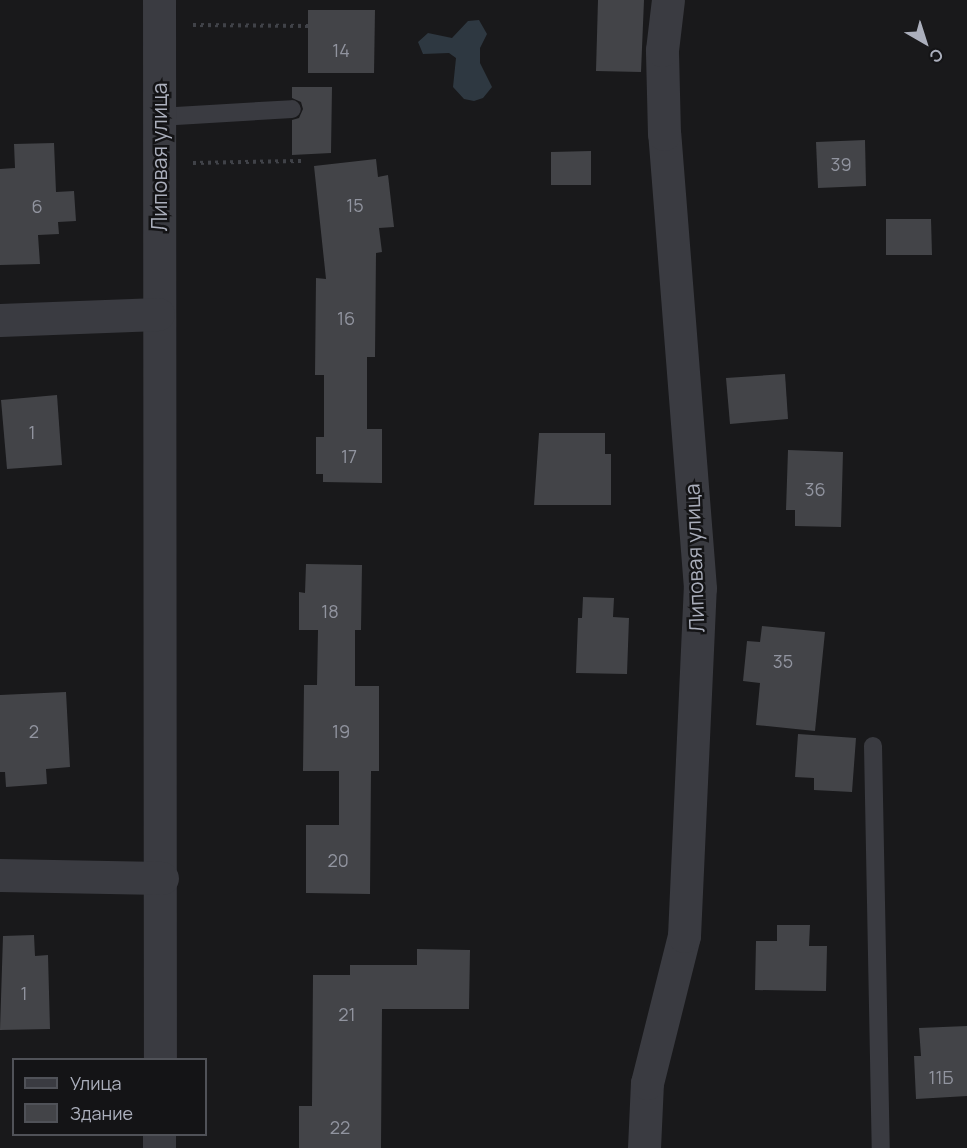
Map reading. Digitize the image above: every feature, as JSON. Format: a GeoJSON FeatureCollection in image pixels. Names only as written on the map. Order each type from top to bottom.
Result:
{"type":"FeatureCollection","features":[{"type":"Feature","properties":{"kind":"street","name":"Липовая улица"},"geometry":{"type":"LineString","coordinates":[[645,1148],[647,1083],[684,936],[700,588],[664,134],[662,50],[668,0]]}},
{"type":"Feature","properties":{"kind":"street","name":"Липовая улица"},"geometry":{"type":"LineString","coordinates":[[159,12],[158,314],[162,878],[160,1058]]}},
{"type":"Feature","properties":{"kind":"street"},"geometry":{"type":"LineString","coordinates":[[0,320],[158,314]]}},
{"type":"Feature","properties":{"kind":"street"},"geometry":{"type":"LineString","coordinates":[[0,875],[162,878]]}},
{"type":"Feature","properties":{"kind":"lane"},"geometry":{"type":"LineString","coordinates":[[159,117],[292,109]]}},
{"type":"Feature","properties":{"kind":"lane"},"geometry":{"type":"LineString","coordinates":[[873,746],[881,1148]]}},
{"type":"Feature","properties":{"kind":"path"},"geometry":{"type":"LineString","coordinates":[[159,12],[308,26]]}},
{"type":"Feature","properties":{"kind":"path"},"geometry":{"type":"LineString","coordinates":[[159,164],[301,161]]}},
{"type":"Feature","properties":{"kind":"shaded area"},"geometry":{"type":"Polygon","coordinates":[[[479,20],[487,34],[480,48],[480,63],[492,87],[483,98],[474,101],[464,99],[453,87],[456,58],[449,53],[423,54],[418,42],[428,33],[452,38],[468,21],[479,20]]]}},
{"type":"Feature","properties":{"kind":"building"},"geometry":{"type":"Polygon","coordinates":[[[598,0],[644,0],[641,72],[596,71],[598,0]]]}},
{"type":"Feature","properties":{"kind":"building"},"geometry":{"type":"Polygon","coordinates":[[[308,10],[375,10],[374,73],[308,73],[308,10]]]}},
{"type":"Feature","properties":{"kind":"building"},"geometry":{"type":"Polygon","coordinates":[[[292,87],[332,87],[331,153],[292,155],[292,120],[299,118],[303,109],[301,102],[292,98],[292,87]]]}},
{"type":"Feature","properties":{"kind":"building"},"geometry":{"type":"Polygon","coordinates":[[[865,140],[866,186],[818,188],[816,142],[865,140]]]}},
{"type":"Feature","properties":{"kind":"building"},"geometry":{"type":"Polygon","coordinates":[[[54,143],[56,192],[74,191],[76,221],[58,222],[59,234],[38,235],[40,264],[0,265],[0,169],[15,168],[14,144],[54,143]]]}},
{"type":"Feature","properties":{"kind":"building"},"geometry":{"type":"Polygon","coordinates":[[[591,151],[591,185],[551,185],[551,152],[591,151]]]}},
{"type":"Feature","properties":{"kind":"building"},"geometry":{"type":"Polygon","coordinates":[[[376,159],[378,177],[388,175],[394,227],[379,228],[382,252],[376,253],[375,357],[367,357],[367,429],[382,429],[382,483],[323,482],[323,474],[316,474],[316,437],[324,437],[324,375],[315,375],[316,278],[326,279],[314,166],[376,159]]]}},
{"type":"Feature","properties":{"kind":"building"},"geometry":{"type":"Polygon","coordinates":[[[886,219],[931,219],[932,255],[886,255],[886,219]]]}},
{"type":"Feature","properties":{"kind":"building"},"geometry":{"type":"Polygon","coordinates":[[[785,374],[788,419],[730,424],[726,378],[785,374]]]}},
{"type":"Feature","properties":{"kind":"building"},"geometry":{"type":"Polygon","coordinates":[[[57,395],[62,465],[7,469],[1,400],[57,395]]]}},
{"type":"Feature","properties":{"kind":"building"},"geometry":{"type":"Polygon","coordinates":[[[539,433],[605,433],[605,454],[611,454],[611,505],[534,505],[539,433]]]}},
{"type":"Feature","properties":{"kind":"building"},"geometry":{"type":"Polygon","coordinates":[[[788,450],[843,452],[841,527],[795,526],[795,510],[786,510],[788,450]]]}},
{"type":"Feature","properties":{"kind":"building"},"geometry":{"type":"Polygon","coordinates":[[[306,564],[362,565],[361,630],[355,630],[355,686],[379,686],[379,771],[371,771],[370,894],[306,893],[306,825],[339,825],[339,771],[303,771],[304,685],[317,685],[318,630],[299,630],[299,592],[305,593],[306,564]]]}},
{"type":"Feature","properties":{"kind":"building"},"geometry":{"type":"Polygon","coordinates":[[[583,597],[614,598],[613,617],[629,618],[627,674],[576,673],[578,618],[582,618],[583,597]]]}},
{"type":"Feature","properties":{"kind":"building"},"geometry":{"type":"Polygon","coordinates":[[[762,626],[825,632],[815,731],[756,725],[760,683],[743,681],[747,641],[760,642],[762,626]]]}},
{"type":"Feature","properties":{"kind":"building"},"geometry":{"type":"Polygon","coordinates":[[[66,692],[70,767],[46,769],[47,784],[6,787],[5,772],[0,772],[0,695],[66,692]]]}},
{"type":"Feature","properties":{"kind":"building"},"geometry":{"type":"Polygon","coordinates":[[[798,734],[856,738],[852,792],[814,790],[814,778],[795,777],[798,734]]]}},
{"type":"Feature","properties":{"kind":"building"},"geometry":{"type":"Polygon","coordinates":[[[777,925],[810,925],[809,946],[827,946],[826,991],[755,990],[756,941],[777,941],[777,925]]]}},
{"type":"Feature","properties":{"kind":"building"},"geometry":{"type":"Polygon","coordinates":[[[34,935],[35,956],[48,955],[50,1029],[0,1030],[3,936],[34,935]]]}},
{"type":"Feature","properties":{"kind":"building"},"geometry":{"type":"Polygon","coordinates":[[[417,949],[470,950],[469,1009],[382,1009],[381,1148],[299,1148],[299,1106],[312,1106],[313,975],[350,975],[350,965],[417,965],[417,949]]]}},
{"type":"Feature","properties":{"kind":"building"},"geometry":{"type":"Polygon","coordinates":[[[967,1026],[967,1096],[916,1099],[914,1056],[921,1056],[919,1028],[967,1026]]]}}]}
